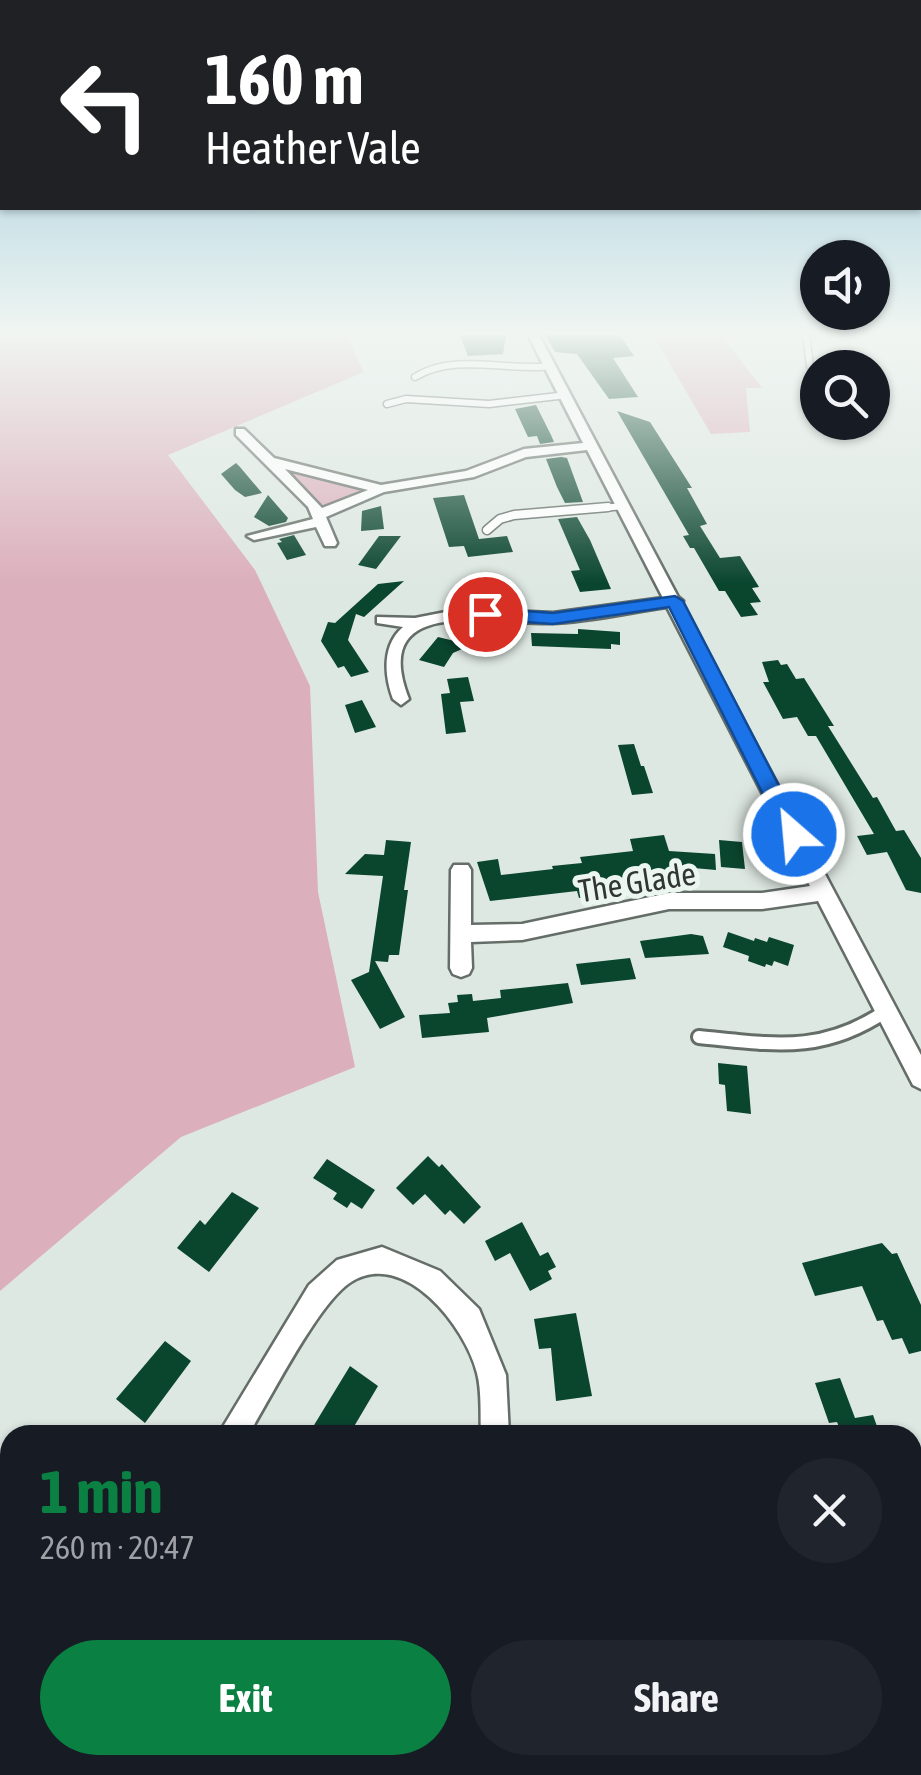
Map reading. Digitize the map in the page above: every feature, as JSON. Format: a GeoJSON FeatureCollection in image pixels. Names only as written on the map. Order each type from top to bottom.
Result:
{"type":"FeatureCollection","features":[{"type":"Feature","properties":{"kind":"street"},"geometry":{"type":"LineString","coordinates":[[579,418],[921,1078]]}},
{"type":"Feature","properties":{"kind":"street"},"geometry":{"type":"LineString","coordinates":[[240,432],[321,518],[330,543]]}},
{"type":"Feature","properties":{"kind":"street"},"geometry":{"type":"LineString","coordinates":[[254,536],[321,518],[381,489],[485,470],[532,452],[594,446]]}},
{"type":"Feature","properties":{"kind":"street"},"geometry":{"type":"LineString","coordinates":[[270,462],[381,489]]}},
{"type":"Feature","properties":{"kind":"street"},"geometry":{"type":"LineString","coordinates":[[383,620],[414,623],[460,614],[553,618],[675,601]]}},
{"type":"Feature","properties":{"kind":"street"},"geometry":{"type":"LineString","coordinates":[[401,699],[393,673],[396,648],[403,632],[414,623]]}},
{"type":"Feature","properties":{"kind":"street"},"geometry":{"type":"LineString","coordinates":[[460,870],[460,968]]}},
{"type":"Feature","properties":{"kind":"street","name":"The Glade"},"geometry":{"type":"LineString","coordinates":[[461,934],[522,932],[669,901],[762,902],[823,892]]}},
{"type":"Feature","properties":{"kind":"street"},"geometry":{"type":"LineString","coordinates":[[238,1425],[318,1294],[346,1268],[382,1260],[431,1280],[470,1319],[492,1375],[494,1425]]}},
{"type":"Feature","properties":{"kind":"lane"},"geometry":{"type":"LineString","coordinates":[[487,530],[500,519],[514,515],[625,506]]}},
{"type":"Feature","properties":{"kind":"lane"},"geometry":{"type":"LineString","coordinates":[[699,1037],[818,1045],[850,1035],[886,1011]]}},
{"type":"Feature","properties":{"kind":"shaded area"},"geometry":{"type":"Polygon","coordinates":[[[0,418],[256,418],[168,455],[255,570],[310,686],[318,892],[355,1067],[181,1137],[0,1291],[0,418]]]}},
{"type":"Feature","properties":{"kind":"shaded area"},"geometry":{"type":"Polygon","coordinates":[[[702,418],[749,418],[750,432],[711,434],[702,418]]]}},
{"type":"Feature","properties":{"kind":"shaded area"},"geometry":{"type":"Polygon","coordinates":[[[296,471],[361,486],[363,492],[324,507],[288,475],[296,471]]]}},
{"type":"Feature","properties":{"kind":"building"},"geometry":{"type":"Polygon","coordinates":[[[519,418],[542,418],[554,442],[540,444],[537,436],[528,437],[519,418]]]}},
{"type":"Feature","properties":{"kind":"building"},"geometry":{"type":"Polygon","coordinates":[[[621,418],[650,422],[692,488],[687,488],[707,524],[700,526],[720,558],[740,556],[759,587],[752,588],[761,602],[750,603],[758,615],[741,617],[725,591],[719,591],[694,548],[690,548],[683,536],[689,535],[621,418]]]}},
{"type":"Feature","properties":{"kind":"building"},"geometry":{"type":"Polygon","coordinates":[[[567,458],[583,502],[565,503],[557,487],[546,459],[567,458]]]}},
{"type":"Feature","properties":{"kind":"building"},"geometry":{"type":"Polygon","coordinates":[[[236,463],[262,493],[245,497],[221,474],[236,463]]]}},
{"type":"Feature","properties":{"kind":"building"},"geometry":{"type":"Polygon","coordinates":[[[268,495],[288,518],[286,522],[269,526],[254,517],[268,495]]]}},
{"type":"Feature","properties":{"kind":"building"},"geometry":{"type":"Polygon","coordinates":[[[464,495],[479,539],[507,536],[513,552],[468,557],[464,546],[449,547],[433,498],[464,495]]]}},
{"type":"Feature","properties":{"kind":"building"},"geometry":{"type":"Polygon","coordinates":[[[381,506],[384,529],[361,531],[362,511],[381,506]]]}},
{"type":"Feature","properties":{"kind":"building"},"geometry":{"type":"Polygon","coordinates":[[[577,517],[611,589],[580,592],[571,571],[580,570],[558,519],[577,517]]]}},
{"type":"Feature","properties":{"kind":"building"},"geometry":{"type":"Polygon","coordinates":[[[294,535],[306,555],[287,560],[277,543],[294,535]]]}},
{"type":"Feature","properties":{"kind":"building"},"geometry":{"type":"Polygon","coordinates":[[[379,536],[401,536],[376,569],[358,565],[379,536]]]}},
{"type":"Feature","properties":{"kind":"building"},"geometry":{"type":"Polygon","coordinates":[[[404,581],[364,617],[356,614],[348,640],[369,672],[351,677],[344,666],[338,668],[321,641],[328,622],[335,623],[378,584],[404,581]]]}},
{"type":"Feature","properties":{"kind":"building"},"geometry":{"type":"Polygon","coordinates":[[[578,629],[620,632],[620,645],[611,644],[611,649],[532,646],[531,633],[578,634],[578,629]]]}},
{"type":"Feature","properties":{"kind":"building"},"geometry":{"type":"Polygon","coordinates":[[[438,637],[471,645],[453,653],[444,667],[419,660],[438,637]]]}},
{"type":"Feature","properties":{"kind":"building"},"geometry":{"type":"Polygon","coordinates":[[[778,660],[781,665],[787,664],[796,679],[804,678],[834,726],[828,726],[873,798],[877,797],[896,831],[904,830],[921,858],[921,893],[906,890],[887,852],[867,855],[857,836],[874,834],[816,736],[808,736],[797,717],[783,719],[763,682],[769,682],[762,662],[778,660]]]}},
{"type":"Feature","properties":{"kind":"building"},"geometry":{"type":"Polygon","coordinates":[[[468,677],[474,701],[460,702],[466,732],[446,734],[441,694],[450,693],[447,679],[468,677]]]}},
{"type":"Feature","properties":{"kind":"building"},"geometry":{"type":"Polygon","coordinates":[[[362,700],[376,727],[355,733],[345,705],[362,700]]]}},
{"type":"Feature","properties":{"kind":"building"},"geometry":{"type":"Polygon","coordinates":[[[634,744],[653,793],[632,795],[618,745],[634,744]]]}},
{"type":"Feature","properties":{"kind":"building"},"geometry":{"type":"Polygon","coordinates":[[[664,835],[669,851],[715,854],[716,870],[682,867],[683,870],[651,873],[653,880],[594,891],[596,896],[579,898],[577,891],[490,901],[477,862],[498,859],[501,875],[553,869],[552,866],[582,863],[580,857],[633,851],[630,839],[664,835]]]}},
{"type":"Feature","properties":{"kind":"building"},"geometry":{"type":"Polygon","coordinates":[[[386,840],[411,842],[399,955],[389,955],[388,962],[375,961],[405,1017],[380,1029],[351,980],[369,972],[383,876],[345,874],[365,854],[384,855],[386,840]]]}},
{"type":"Feature","properties":{"kind":"building"},"geometry":{"type":"Polygon","coordinates":[[[719,840],[742,842],[745,869],[721,867],[719,840]]]}},
{"type":"Feature","properties":{"kind":"building"},"geometry":{"type":"Polygon","coordinates":[[[728,932],[754,941],[755,938],[767,942],[769,937],[794,945],[788,966],[774,961],[772,966],[765,967],[748,961],[749,956],[723,947],[728,932]]]}},
{"type":"Feature","properties":{"kind":"building"},"geometry":{"type":"Polygon","coordinates":[[[703,936],[709,954],[645,958],[640,941],[703,936]]]}},
{"type":"Feature","properties":{"kind":"building"},"geometry":{"type":"Polygon","coordinates":[[[630,958],[636,979],[581,985],[576,964],[630,958]]]}},
{"type":"Feature","properties":{"kind":"building"},"geometry":{"type":"Polygon","coordinates":[[[568,983],[573,1003],[487,1018],[489,1032],[422,1038],[419,1015],[450,1013],[448,1003],[458,1002],[457,995],[472,994],[473,1001],[501,998],[500,990],[568,983]]]}},
{"type":"Feature","properties":{"kind":"building"},"geometry":{"type":"Polygon","coordinates":[[[718,1063],[747,1066],[751,1114],[727,1111],[718,1063]]]}},
{"type":"Feature","properties":{"kind":"building"},"geometry":{"type":"Polygon","coordinates":[[[428,1156],[439,1167],[442,1164],[481,1207],[464,1224],[450,1210],[445,1215],[425,1194],[413,1205],[396,1188],[428,1156]]]}},
{"type":"Feature","properties":{"kind":"building"},"geometry":{"type":"Polygon","coordinates":[[[327,1159],[375,1190],[362,1209],[351,1202],[347,1208],[333,1199],[337,1193],[313,1178],[327,1159]]]}},
{"type":"Feature","properties":{"kind":"building"},"geometry":{"type":"Polygon","coordinates":[[[232,1192],[259,1208],[209,1272],[177,1248],[200,1220],[205,1225],[232,1192]]]}},
{"type":"Feature","properties":{"kind":"building"},"geometry":{"type":"Polygon","coordinates":[[[522,1222],[540,1256],[548,1252],[556,1267],[548,1271],[552,1279],[530,1291],[510,1253],[495,1261],[485,1241],[522,1222]]]}},
{"type":"Feature","properties":{"kind":"building"},"geometry":{"type":"Polygon","coordinates":[[[882,1243],[892,1254],[897,1253],[921,1305],[921,1351],[909,1354],[902,1338],[892,1340],[883,1320],[877,1321],[862,1286],[815,1296],[802,1263],[882,1243]]]}},
{"type":"Feature","properties":{"kind":"building"},"geometry":{"type":"Polygon","coordinates":[[[576,1313],[592,1396],[556,1401],[551,1348],[539,1349],[534,1319],[576,1313]]]}},
{"type":"Feature","properties":{"kind":"building"},"geometry":{"type":"Polygon","coordinates":[[[165,1341],[191,1361],[145,1423],[116,1399],[165,1341]]]}},
{"type":"Feature","properties":{"kind":"building"},"geometry":{"type":"Polygon","coordinates":[[[350,1366],[378,1386],[355,1425],[314,1425],[350,1366]]]}},
{"type":"Feature","properties":{"kind":"building"},"geometry":{"type":"Polygon","coordinates":[[[840,1378],[855,1418],[873,1415],[876,1425],[829,1423],[815,1383],[840,1378]]]}},
{"type":"Feature","properties":{"kind":"route"},"geometry":{"type":"LineString","coordinates":[[485,614],[553,618],[675,601],[794,834]]}}]}
